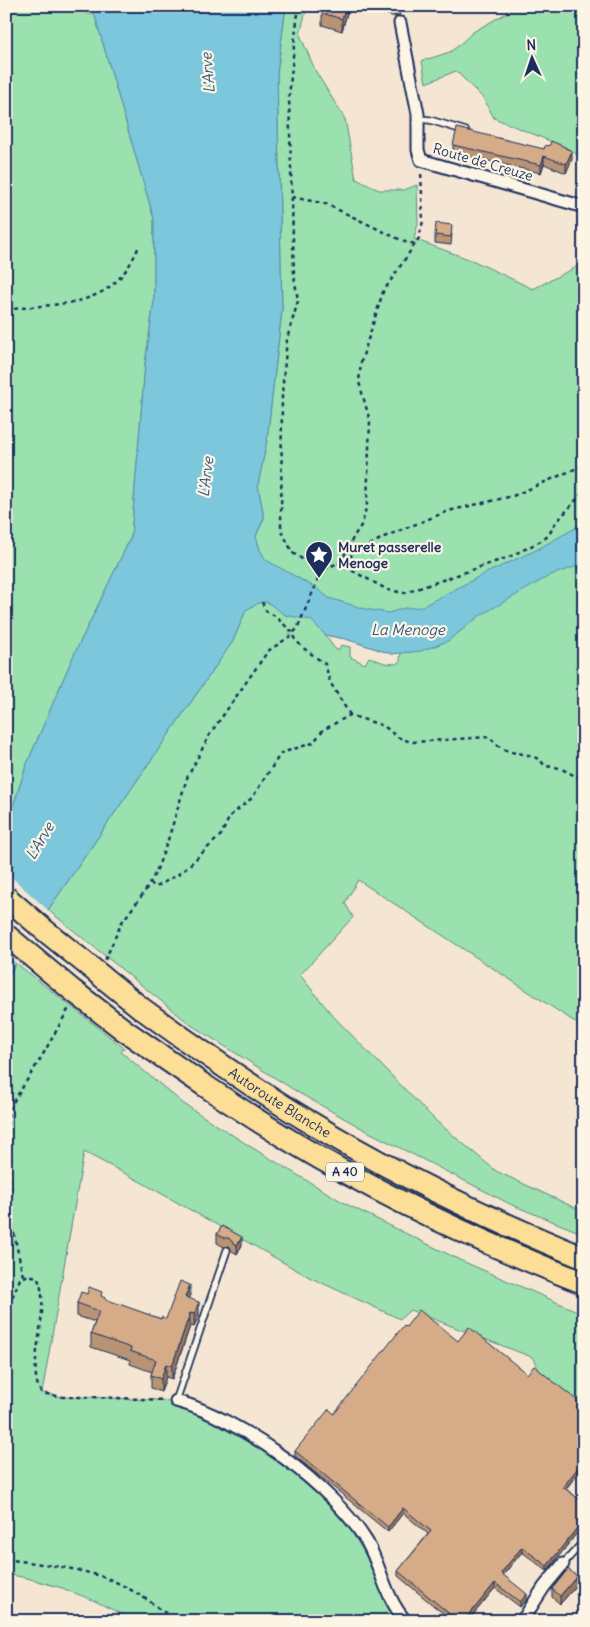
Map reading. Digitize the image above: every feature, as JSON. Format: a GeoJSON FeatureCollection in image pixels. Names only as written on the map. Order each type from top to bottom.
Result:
{"type":"FeatureCollection","features":[{"type":"Feature","properties":{"kind":"highway","name":"Autoroute Blanche"},"geometry":{"type":"LineString","coordinates":[[6,896],[84,963],[141,1008],[210,1058],[262,1092],[350,1145],[414,1180],[465,1206],[584,1258]]}},
{"type":"Feature","properties":{"kind":"highway","name":"Autoroute Blanche"},"geometry":{"type":"LineString","coordinates":[[6,935],[124,1030],[246,1113],[344,1171],[404,1203],[454,1227],[584,1283]]}},
{"type":"Feature","properties":{"kind":"street","name":"Route de Creuze"},"geometry":{"type":"LineString","coordinates":[[400,23],[418,119],[418,150],[421,160],[584,207]]}},
{"type":"Feature","properties":{"kind":"street"},"geometry":{"type":"LineString","coordinates":[[176,1401],[206,1411],[240,1430],[275,1452],[321,1488],[358,1528],[397,1609],[406,1621]]}},
{"type":"Feature","properties":{"kind":"street"},"geometry":{"type":"LineString","coordinates":[[526,1620],[544,1587],[563,1564]]}},
{"type":"Feature","properties":{"kind":"lane"},"geometry":{"type":"LineString","coordinates":[[418,119],[430,120],[473,133]]}},
{"type":"Feature","properties":{"kind":"lane"},"geometry":{"type":"LineString","coordinates":[[176,1401],[227,1250]]}},
{"type":"Feature","properties":{"kind":"lane"},"geometry":{"type":"LineString","coordinates":[[563,1564],[584,1541]]}},
{"type":"Feature","properties":{"kind":"path"},"geometry":{"type":"LineString","coordinates":[[299,6],[289,97],[294,276],[298,300],[288,339],[282,393],[281,530],[292,553],[320,571]]}},
{"type":"Feature","properties":{"kind":"path"},"geometry":{"type":"LineString","coordinates":[[338,563],[362,524],[367,504],[370,421],[359,382],[361,362],[383,292],[419,238],[422,221],[421,160]]}},
{"type":"Feature","properties":{"kind":"path"},"geometry":{"type":"LineString","coordinates":[[292,197],[326,204],[405,242],[416,244]]}},
{"type":"Feature","properties":{"kind":"path"},"geometry":{"type":"LineString","coordinates":[[6,310],[71,302],[97,295],[112,286],[123,274],[132,263],[139,246]]}},
{"type":"Feature","properties":{"kind":"path"},"geometry":{"type":"LineString","coordinates":[[100,967],[106,959],[122,922],[150,882],[168,840],[187,778],[210,734],[268,651],[294,632],[299,625],[320,571],[384,537],[439,514],[513,496],[584,465]]}},
{"type":"Feature","properties":{"kind":"path"},"geometry":{"type":"LineString","coordinates":[[338,563],[388,590],[405,593],[509,557],[543,540],[549,535],[554,524],[584,491]]}},
{"type":"Feature","properties":{"kind":"path"},"geometry":{"type":"LineString","coordinates":[[262,602],[266,610],[294,632],[294,638],[302,647],[325,664],[330,682],[350,715],[384,726],[397,737],[411,742],[490,737],[502,748],[530,755],[542,761],[545,766],[560,768],[580,778],[584,778]]}},
{"type":"Feature","properties":{"kind":"path"},"geometry":{"type":"LineString","coordinates":[[150,882],[156,887],[182,872],[221,835],[230,816],[252,798],[281,753],[313,743],[323,730],[350,715]]}},
{"type":"Feature","properties":{"kind":"path"},"geometry":{"type":"LineString","coordinates":[[6,1125],[12,1104],[72,1004]]}},
{"type":"Feature","properties":{"kind":"path"},"geometry":{"type":"LineString","coordinates":[[8,1120],[13,1229],[23,1276]]}},
{"type":"Feature","properties":{"kind":"path"},"geometry":{"type":"LineString","coordinates":[[6,1312],[20,1279],[28,1275],[37,1277],[43,1298],[35,1373],[37,1386],[42,1393],[62,1397],[176,1401]]}},
{"type":"Feature","properties":{"kind":"path"},"geometry":{"type":"LineString","coordinates":[[6,1559],[59,1567],[107,1579],[149,1600],[176,1621]]}},
{"type":"Feature","properties":{"kind":"green space"},"geometry":{"type":"Polygon","coordinates":[[[6,6],[72,6],[74,9],[95,16],[154,219],[154,301],[145,364],[131,537],[72,659],[26,766],[6,829],[6,6]]]}},
{"type":"Feature","properties":{"kind":"green space"},"geometry":{"type":"Polygon","coordinates":[[[286,6],[307,6],[300,35],[316,72],[345,119],[356,179],[379,190],[404,190],[417,185],[418,223],[414,239],[474,261],[533,289],[584,263],[584,1028],[358,880],[345,903],[353,917],[300,975],[333,1016],[435,1120],[496,1171],[584,1212],[584,1234],[512,1205],[365,1130],[299,1093],[191,1025],[48,910],[233,641],[246,610],[260,550],[256,536],[264,518],[258,485],[267,440],[282,310],[277,74],[286,6]],[[325,635],[335,649],[339,650],[341,645],[350,647],[350,657],[365,664],[369,657],[384,663],[396,664],[400,661],[401,652],[392,654],[346,639],[325,635]]]}},
{"type":"Feature","properties":{"kind":"green space"},"geometry":{"type":"Polygon","coordinates":[[[519,6],[584,6],[584,159],[567,148],[494,118],[484,99],[456,71],[426,83],[422,61],[450,52],[473,32],[519,6]]]}},
{"type":"Feature","properties":{"kind":"green space"},"geometry":{"type":"Polygon","coordinates":[[[16,963],[124,1048],[121,1052],[184,1104],[251,1147],[346,1204],[462,1261],[584,1314],[584,1407],[539,1372],[534,1358],[410,1310],[400,1319],[309,1277],[84,1152],[42,1393],[62,1397],[176,1401],[179,1409],[198,1414],[279,1460],[316,1489],[346,1522],[366,1556],[384,1600],[398,1621],[135,1621],[95,1601],[62,1588],[6,1574],[6,980],[16,963]]]}},
{"type":"Feature","properties":{"kind":"water"},"geometry":{"type":"Polygon","coordinates":[[[88,6],[286,6],[277,74],[282,310],[267,440],[258,485],[264,518],[256,536],[260,550],[266,560],[316,588],[329,598],[365,609],[388,613],[405,608],[421,607],[484,574],[536,550],[584,523],[584,570],[575,567],[551,575],[481,615],[448,641],[421,651],[392,654],[346,639],[325,635],[311,620],[285,615],[267,602],[259,603],[246,610],[233,641],[48,910],[6,980],[6,829],[26,766],[72,659],[131,537],[145,364],[154,301],[154,219],[95,16],[88,6]]]}},
{"type":"Feature","properties":{"kind":"pier"},"geometry":{"type":"Polygon","coordinates":[[[6,872],[50,912],[18,965],[6,954],[6,872]]]}},
{"type":"Feature","properties":{"kind":"building"},"geometry":{"type":"Polygon","coordinates":[[[324,6],[346,6],[342,19],[322,13],[324,6]]]}},
{"type":"Feature","properties":{"kind":"building"},"geometry":{"type":"Polygon","coordinates":[[[457,128],[544,149],[545,146],[550,145],[551,141],[572,151],[566,164],[544,156],[541,165],[453,145],[457,128]]]}},
{"type":"Feature","properties":{"kind":"building"},"geometry":{"type":"Polygon","coordinates":[[[436,223],[452,225],[451,237],[435,235],[436,223]]]}},
{"type":"Feature","properties":{"kind":"building"},"geometry":{"type":"Polygon","coordinates":[[[222,1226],[242,1237],[237,1245],[229,1238],[224,1238],[217,1234],[222,1226]]]}},
{"type":"Feature","properties":{"kind":"building"},"geometry":{"type":"Polygon","coordinates":[[[180,1281],[190,1285],[185,1297],[199,1302],[194,1314],[190,1313],[172,1366],[166,1364],[161,1379],[151,1375],[156,1360],[130,1351],[131,1348],[91,1334],[99,1311],[77,1303],[81,1292],[87,1294],[89,1287],[102,1292],[101,1296],[105,1299],[161,1319],[161,1317],[166,1319],[180,1281]]]}},
{"type":"Feature","properties":{"kind":"building"},"geometry":{"type":"Polygon","coordinates":[[[419,1310],[458,1341],[469,1327],[527,1374],[534,1366],[584,1406],[584,1460],[563,1487],[584,1503],[584,1519],[547,1566],[522,1547],[501,1573],[527,1594],[520,1602],[495,1583],[464,1621],[458,1621],[398,1571],[431,1531],[403,1508],[388,1527],[295,1451],[329,1409],[334,1414],[404,1325],[406,1327],[419,1310]]]}},
{"type":"Feature","properties":{"kind":"building"},"geometry":{"type":"Polygon","coordinates":[[[568,1569],[577,1576],[560,1596],[552,1589],[568,1569]]]}},
{"type":"Feature","properties":{"kind":"place","name":"Muret passerelle Menoge"},"geometry":{"type":"Point","coordinates":[319,579]}},
{"type":"Feature","properties":{"kind":"water label","name":"L'Arve"},"geometry":{"type":"Point","coordinates":[208,73]}},
{"type":"Feature","properties":{"kind":"water label","name":"L'Arve"},"geometry":{"type":"Point","coordinates":[206,477]}},
{"type":"Feature","properties":{"kind":"water label","name":"La Menoge"},"geometry":{"type":"Point","coordinates":[408,630]}},
{"type":"Feature","properties":{"kind":"water label","name":"L'Arve"},"geometry":{"type":"Point","coordinates":[40,841]}}]}
